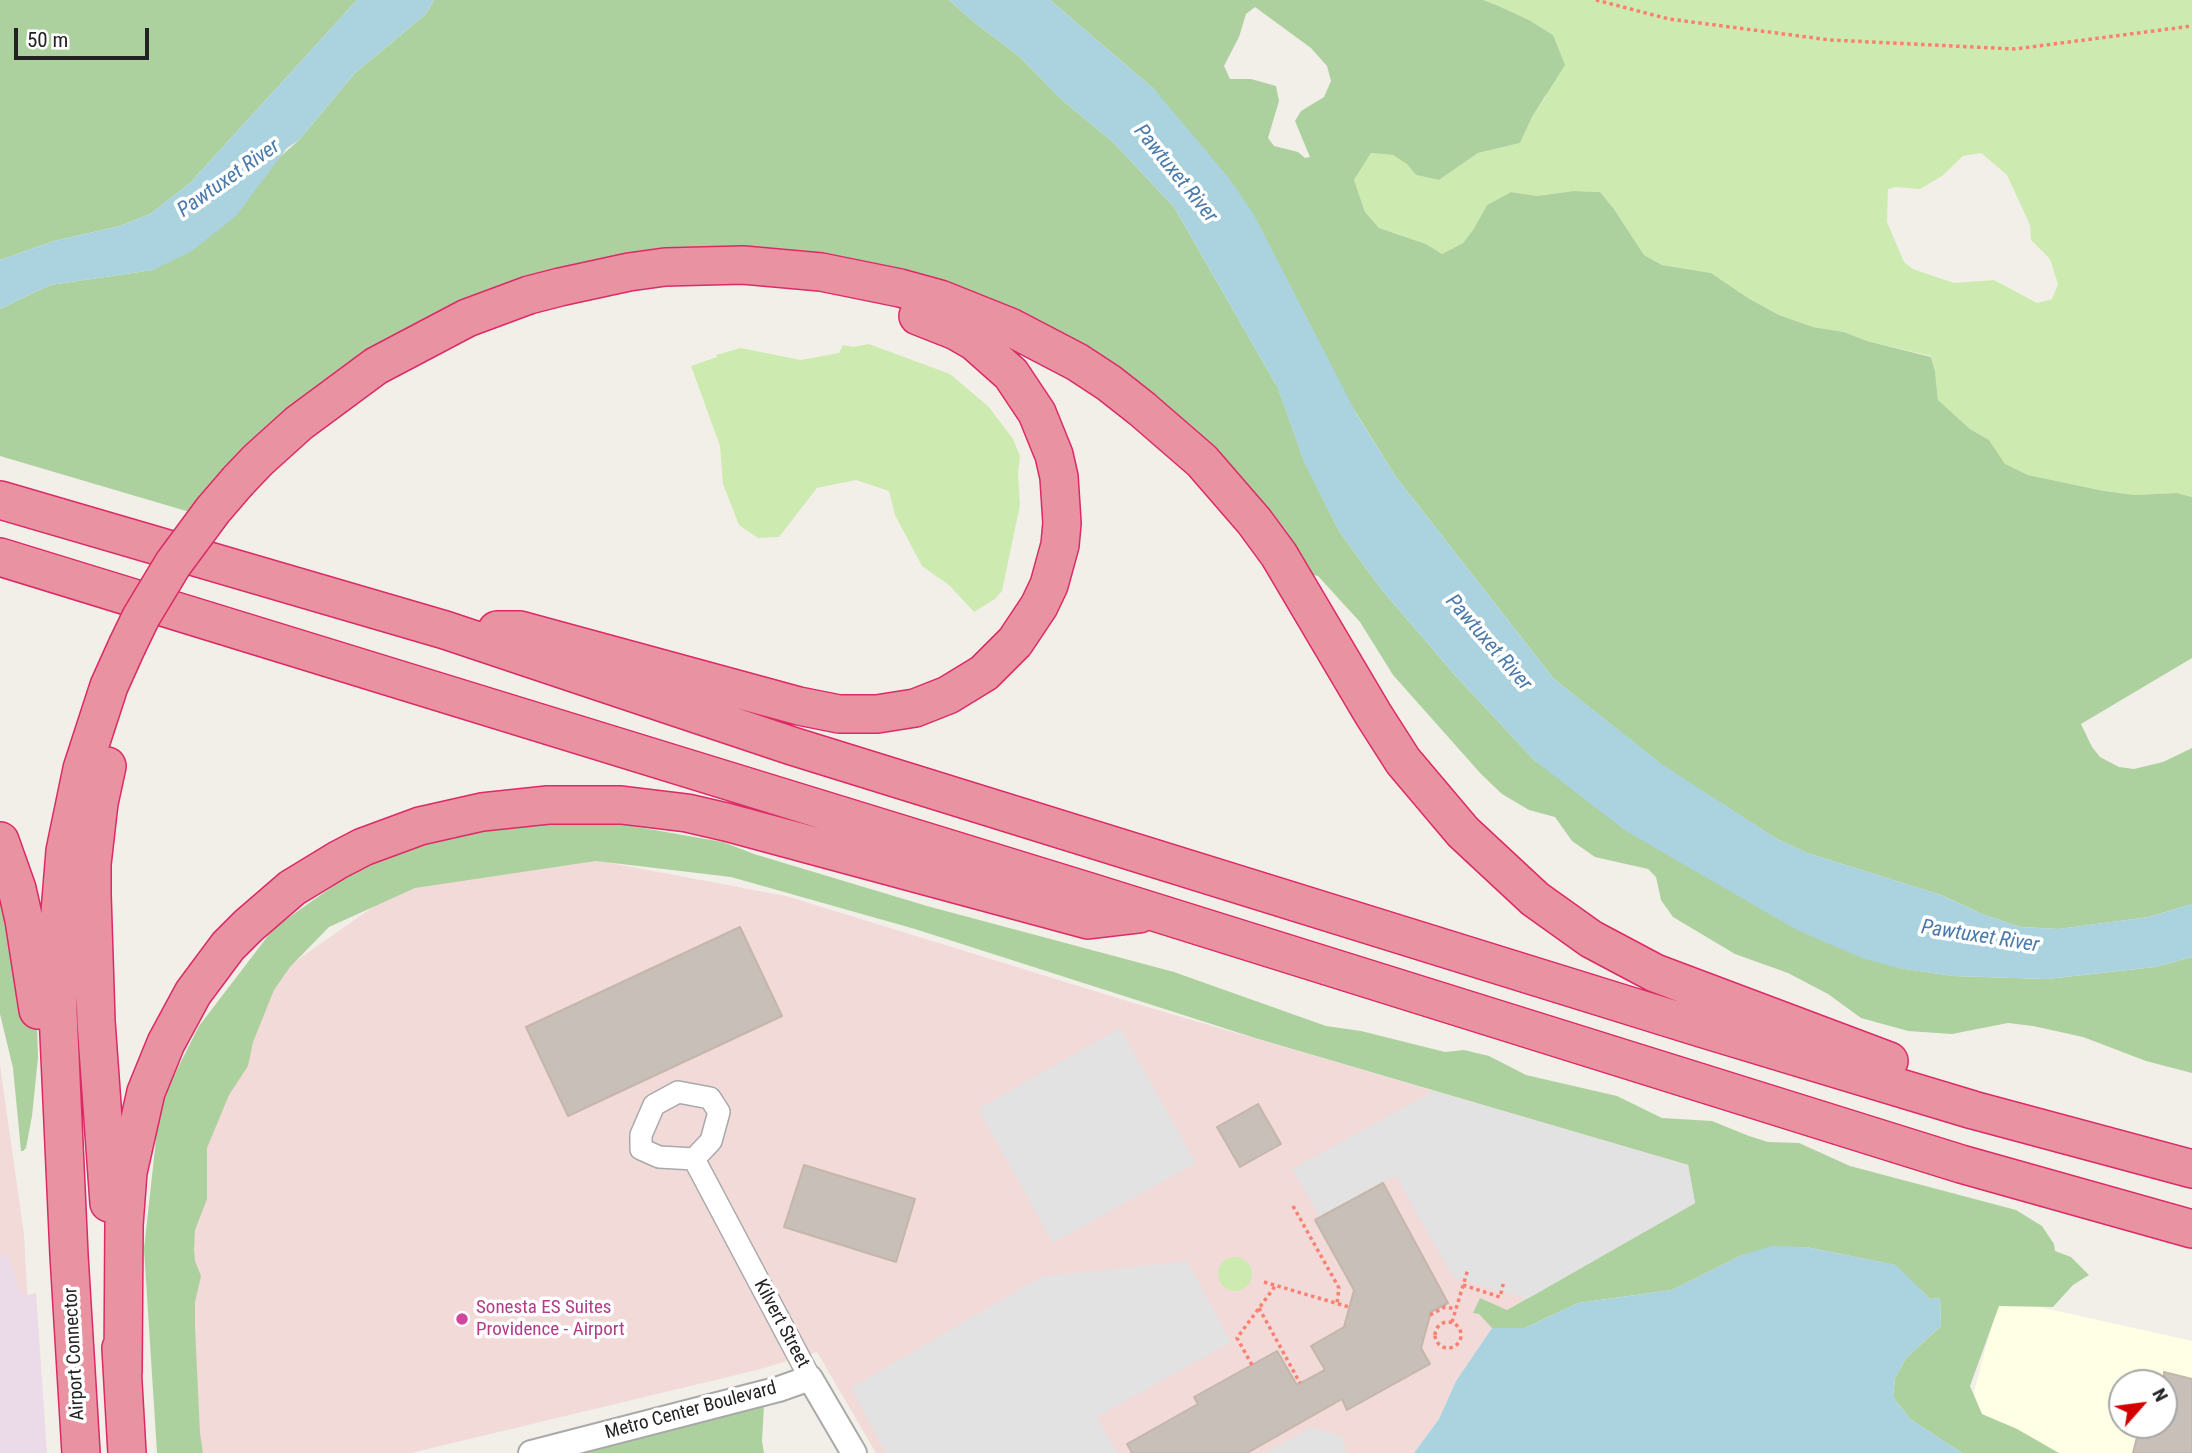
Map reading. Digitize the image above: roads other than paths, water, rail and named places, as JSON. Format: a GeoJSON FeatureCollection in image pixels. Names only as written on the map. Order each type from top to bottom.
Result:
{"type":"FeatureCollection","features":[{"type":"Feature","properties":{"kind":"highway"},"geometry":{"type":"LineString","coordinates":[[69,1255],[58,1012],[61,890],[67,840],[82,769],[109,686],[159,625],[217,538],[246,488],[258,460],[299,423],[376,366],[467,318],[539,292],[596,278],[666,267],[743,265],[821,272],[900,288],[940,299],[1010,327],[1077,362],[1131,400],[1202,461],[1254,521],[1279,555],[1380,725],[1420,782],[1487,857],[1563,920],[1591,939],[1665,977],[2126,1152]]}},
{"type":"Feature","properties":{"kind":"highway"},"geometry":{"type":"LineString","coordinates":[[246,488],[302,448],[355,405],[410,370],[502,327],[580,304],[658,290],[706,287],[767,288],[834,295],[895,309],[956,331],[975,342],[1011,374],[1037,413],[1054,455],[1062,501],[1062,523],[1055,565],[1039,606],[1015,642],[984,673],[948,695],[915,708],[858,715],[820,710],[520,630],[445,630]]}},
{"type":"Feature","properties":{"kind":"highway"},"geometry":{"type":"LineString","coordinates":[[0,500],[445,630],[792,746],[1702,1028],[1973,1110],[2192,1169]]}},
{"type":"Feature","properties":{"kind":"highway"},"geometry":{"type":"LineString","coordinates":[[0,557],[1156,912],[1961,1164],[2192,1229]]}},
{"type":"Feature","properties":{"kind":"highway"},"geometry":{"type":"LineString","coordinates":[[127,1453],[99,1070],[92,863],[99,803],[137,650]]}},
{"type":"Feature","properties":{"kind":"highway"},"geometry":{"type":"LineString","coordinates":[[123,1372],[128,1172],[144,1101],[166,1043],[199,985],[228,946],[248,926],[292,888],[363,847],[419,826],[482,812],[548,805],[642,807],[688,813],[761,831],[1088,919],[1156,912]]}},
{"type":"Feature","properties":{"kind":"highway"},"geometry":{"type":"LineString","coordinates":[[0,841],[17,889],[31,951],[69,1255]]}},
{"type":"Feature","properties":{"kind":"highway","name":"Airport Connector"},"geometry":{"type":"LineString","coordinates":[[69,1255],[80,1453]]}},
{"type":"Feature","properties":{"kind":"street","name":"Kilvert Street"},"geometry":{"type":"LineString","coordinates":[[694,1159],[710,1194],[810,1378],[854,1453]]}},
{"type":"Feature","properties":{"kind":"street","name":"Metro Center Boulevard"},"geometry":{"type":"LineString","coordinates":[[531,1453],[779,1389],[810,1378]]}},
{"type":"Feature","properties":{"kind":"water","name":"Pawtuxet River"},"geometry":{"type":"Polygon","coordinates":[[[357,0],[434,0],[426,14],[355,73],[299,140],[287,148],[236,216],[192,251],[153,270],[50,285],[0,309],[0,260],[54,241],[120,226],[150,214],[190,183],[357,0]]]}},
{"type":"Feature","properties":{"kind":"water","name":"Pawtuxet River"},"geometry":{"type":"Polygon","coordinates":[[[949,0],[1050,0],[1154,89],[1228,177],[1253,213],[1357,415],[1396,477],[1554,679],[1663,765],[1777,839],[1807,853],[1941,895],[1982,914],[2020,927],[2059,929],[2149,917],[2192,904],[2192,957],[2155,967],[2047,979],[1953,976],[1898,968],[1862,958],[1797,930],[1626,831],[1535,761],[1454,674],[1382,590],[1339,531],[1304,462],[1278,388],[1174,207],[1114,143],[1061,99],[1020,57],[949,0]]]}},
{"type":"Feature","properties":{"kind":"water"},"geometry":{"type":"Polygon","coordinates":[[[1772,1246],[1806,1247],[1896,1265],[1930,1299],[1940,1298],[1941,1326],[1906,1358],[1895,1378],[1893,1397],[1910,1419],[1962,1453],[1414,1453],[1439,1419],[1456,1381],[1492,1328],[1525,1328],[1578,1303],[1672,1290],[1742,1255],[1772,1246]]]}},
{"type":"Feature","properties":{"kind":"place","name":"Sonesta ES Suites Providence - Airport"},"geometry":{"type":"Point","coordinates":[462,1319]}}]}
